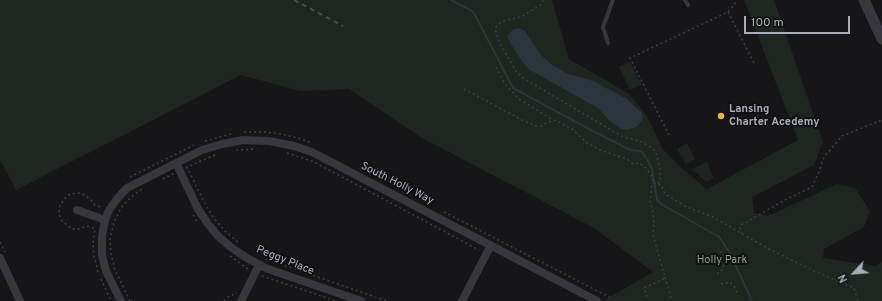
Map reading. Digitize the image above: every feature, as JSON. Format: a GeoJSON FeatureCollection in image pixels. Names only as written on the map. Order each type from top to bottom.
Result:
{"type":"FeatureCollection","features":[{"type":"Feature","properties":{"kind":"street"},"geometry":{"type":"LineString","coordinates":[[864,0],[882,39]]}},
{"type":"Feature","properties":{"kind":"street","name":"South Holly Way"},"geometry":{"type":"LineString","coordinates":[[105,220],[109,210],[127,188],[202,150],[243,140],[269,141],[294,146],[312,152],[597,301]]}},
{"type":"Feature","properties":{"kind":"street","name":"Peggy Place"},"geometry":{"type":"LineString","coordinates":[[176,163],[198,209],[208,224],[232,248],[361,301]]}},
{"type":"Feature","properties":{"kind":"street"},"geometry":{"type":"LineString","coordinates":[[77,210],[105,220],[102,237],[102,255],[106,271],[121,301]]}},
{"type":"Feature","properties":{"kind":"street"},"geometry":{"type":"LineString","coordinates":[[462,301],[491,245]]}},
{"type":"Feature","properties":{"kind":"street"},"geometry":{"type":"LineString","coordinates":[[0,258],[20,301]]}},
{"type":"Feature","properties":{"kind":"street"},"geometry":{"type":"LineString","coordinates":[[241,301],[261,261]]}},
{"type":"Feature","properties":{"kind":"lane"},"geometry":{"type":"LineString","coordinates":[[608,43],[603,27],[613,0]]}},
{"type":"Feature","properties":{"kind":"lane"},"geometry":{"type":"LineString","coordinates":[[685,0],[688,5]]}},
{"type":"Feature","properties":{"kind":"path"},"geometry":{"type":"LineString","coordinates":[[543,0],[542,4],[523,16],[501,22],[495,28],[499,42],[516,71],[523,78],[623,137],[640,141],[652,148],[656,153],[660,168],[661,181],[655,183]]}},
{"type":"Feature","properties":{"kind":"path"},"geometry":{"type":"LineString","coordinates":[[668,135],[630,58],[728,12],[734,4],[734,0]]}},
{"type":"Feature","properties":{"kind":"path"},"geometry":{"type":"LineString","coordinates":[[728,12],[754,63]]}},
{"type":"Feature","properties":{"kind":"path"},"geometry":{"type":"LineString","coordinates":[[496,67],[505,84],[519,99],[553,120],[572,129],[587,143],[627,159],[633,164],[639,163],[644,166],[652,176],[655,183],[650,198],[654,223],[653,236],[672,301]]}},
{"type":"Feature","properties":{"kind":"path"},"geometry":{"type":"LineString","coordinates":[[464,88],[522,120],[536,126],[541,126],[553,120]]}},
{"type":"Feature","properties":{"kind":"path"},"geometry":{"type":"LineString","coordinates":[[742,234],[740,229],[741,225],[785,200],[812,187],[824,157],[842,136],[882,120]]}},
{"type":"Feature","properties":{"kind":"path"},"geometry":{"type":"LineString","coordinates":[[241,132],[281,134],[298,138],[315,145]]}},
{"type":"Feature","properties":{"kind":"path"},"geometry":{"type":"LineString","coordinates":[[128,179],[193,145],[212,138],[235,133]]}},
{"type":"Feature","properties":{"kind":"path"},"geometry":{"type":"LineString","coordinates":[[233,150],[260,148]]}},
{"type":"Feature","properties":{"kind":"path"},"geometry":{"type":"LineString","coordinates":[[287,153],[314,162],[480,249]]}},
{"type":"Feature","properties":{"kind":"path"},"geometry":{"type":"LineString","coordinates":[[216,154],[187,167],[203,200],[214,217],[225,231],[239,243]]}},
{"type":"Feature","properties":{"kind":"path"},"geometry":{"type":"LineString","coordinates":[[161,180],[173,174],[176,181]]}},
{"type":"Feature","properties":{"kind":"path"},"geometry":{"type":"LineString","coordinates":[[655,183],[661,185],[665,194],[693,210],[713,217],[742,234],[814,271],[854,288],[858,301]]}},
{"type":"Feature","properties":{"kind":"path"},"geometry":{"type":"LineString","coordinates":[[130,301],[115,270],[110,254],[110,239],[114,222],[121,208],[131,197],[143,189]]}},
{"type":"Feature","properties":{"kind":"path"},"geometry":{"type":"LineString","coordinates":[[102,207],[95,205],[85,195],[78,193],[70,194],[60,206],[59,213],[61,220],[72,229],[87,226],[95,229],[93,243],[94,256],[98,272],[111,301]]}},
{"type":"Feature","properties":{"kind":"path"},"geometry":{"type":"LineString","coordinates":[[441,210],[611,298]]}},
{"type":"Feature","properties":{"kind":"path"},"geometry":{"type":"LineString","coordinates":[[191,212],[198,223]]}},
{"type":"Feature","properties":{"kind":"path"},"geometry":{"type":"LineString","coordinates":[[718,274],[723,269],[725,259],[719,249]]}},
{"type":"Feature","properties":{"kind":"path"},"geometry":{"type":"LineString","coordinates":[[228,255],[250,270]]}},
{"type":"Feature","properties":{"kind":"path"},"geometry":{"type":"LineString","coordinates":[[261,261],[387,301]]}},
{"type":"Feature","properties":{"kind":"path"},"geometry":{"type":"LineString","coordinates":[[259,282],[262,276],[336,301]]}},
{"type":"Feature","properties":{"kind":"path"},"geometry":{"type":"LineString","coordinates":[[647,297],[644,288],[662,280],[665,277]]}},
{"type":"Feature","properties":{"kind":"path"},"geometry":{"type":"LineString","coordinates":[[721,284],[730,282],[738,294]]}},
{"type":"Feature","properties":{"kind":"path"},"geometry":{"type":"LineString","coordinates":[[224,301],[228,297],[238,292]]}},
{"type":"Feature","properties":{"kind":"green space","name":"Holly Park"},"geometry":{"type":"Polygon","coordinates":[[[0,0],[552,0],[569,59],[629,94],[647,116],[662,148],[678,165],[707,189],[798,140],[744,0],[774,0],[823,142],[814,165],[752,197],[754,213],[768,216],[837,184],[855,188],[870,211],[864,227],[824,249],[823,258],[875,266],[882,262],[882,301],[603,301],[653,272],[594,228],[422,138],[349,89],[300,91],[241,75],[16,190],[0,160],[0,0]]]}},
{"type":"Feature","properties":{"kind":"green space"},"geometry":{"type":"Polygon","coordinates":[[[630,62],[642,85],[630,90],[619,67],[630,62]]]}},
{"type":"Feature","properties":{"kind":"green space"},"geometry":{"type":"Polygon","coordinates":[[[687,143],[695,159],[686,164],[677,149],[687,143]]]}},
{"type":"Feature","properties":{"kind":"green space"},"geometry":{"type":"Polygon","coordinates":[[[707,162],[714,178],[706,182],[692,169],[707,162]]]}},
{"type":"Feature","properties":{"kind":"shaded area"},"geometry":{"type":"Polygon","coordinates":[[[519,28],[525,31],[541,55],[552,65],[568,74],[593,81],[627,99],[642,113],[643,119],[636,127],[627,130],[621,129],[610,121],[598,108],[530,70],[523,63],[508,39],[508,34],[514,29],[519,28]]]}},
{"type":"Feature","properties":{"kind":"waterway"},"geometry":{"type":"LineString","coordinates":[[451,0],[472,11],[475,15],[513,88],[630,150],[641,151],[652,169],[657,200],[661,204],[719,237],[730,253],[752,301]]}},
{"type":"Feature","properties":{"kind":"railway"},"geometry":{"type":"LineString","coordinates":[[294,0],[343,26]]}},
{"type":"Feature","properties":{"kind":"place","name":"Lansing Charter Acedemy"},"geometry":{"type":"Point","coordinates":[721,116]}}]}
